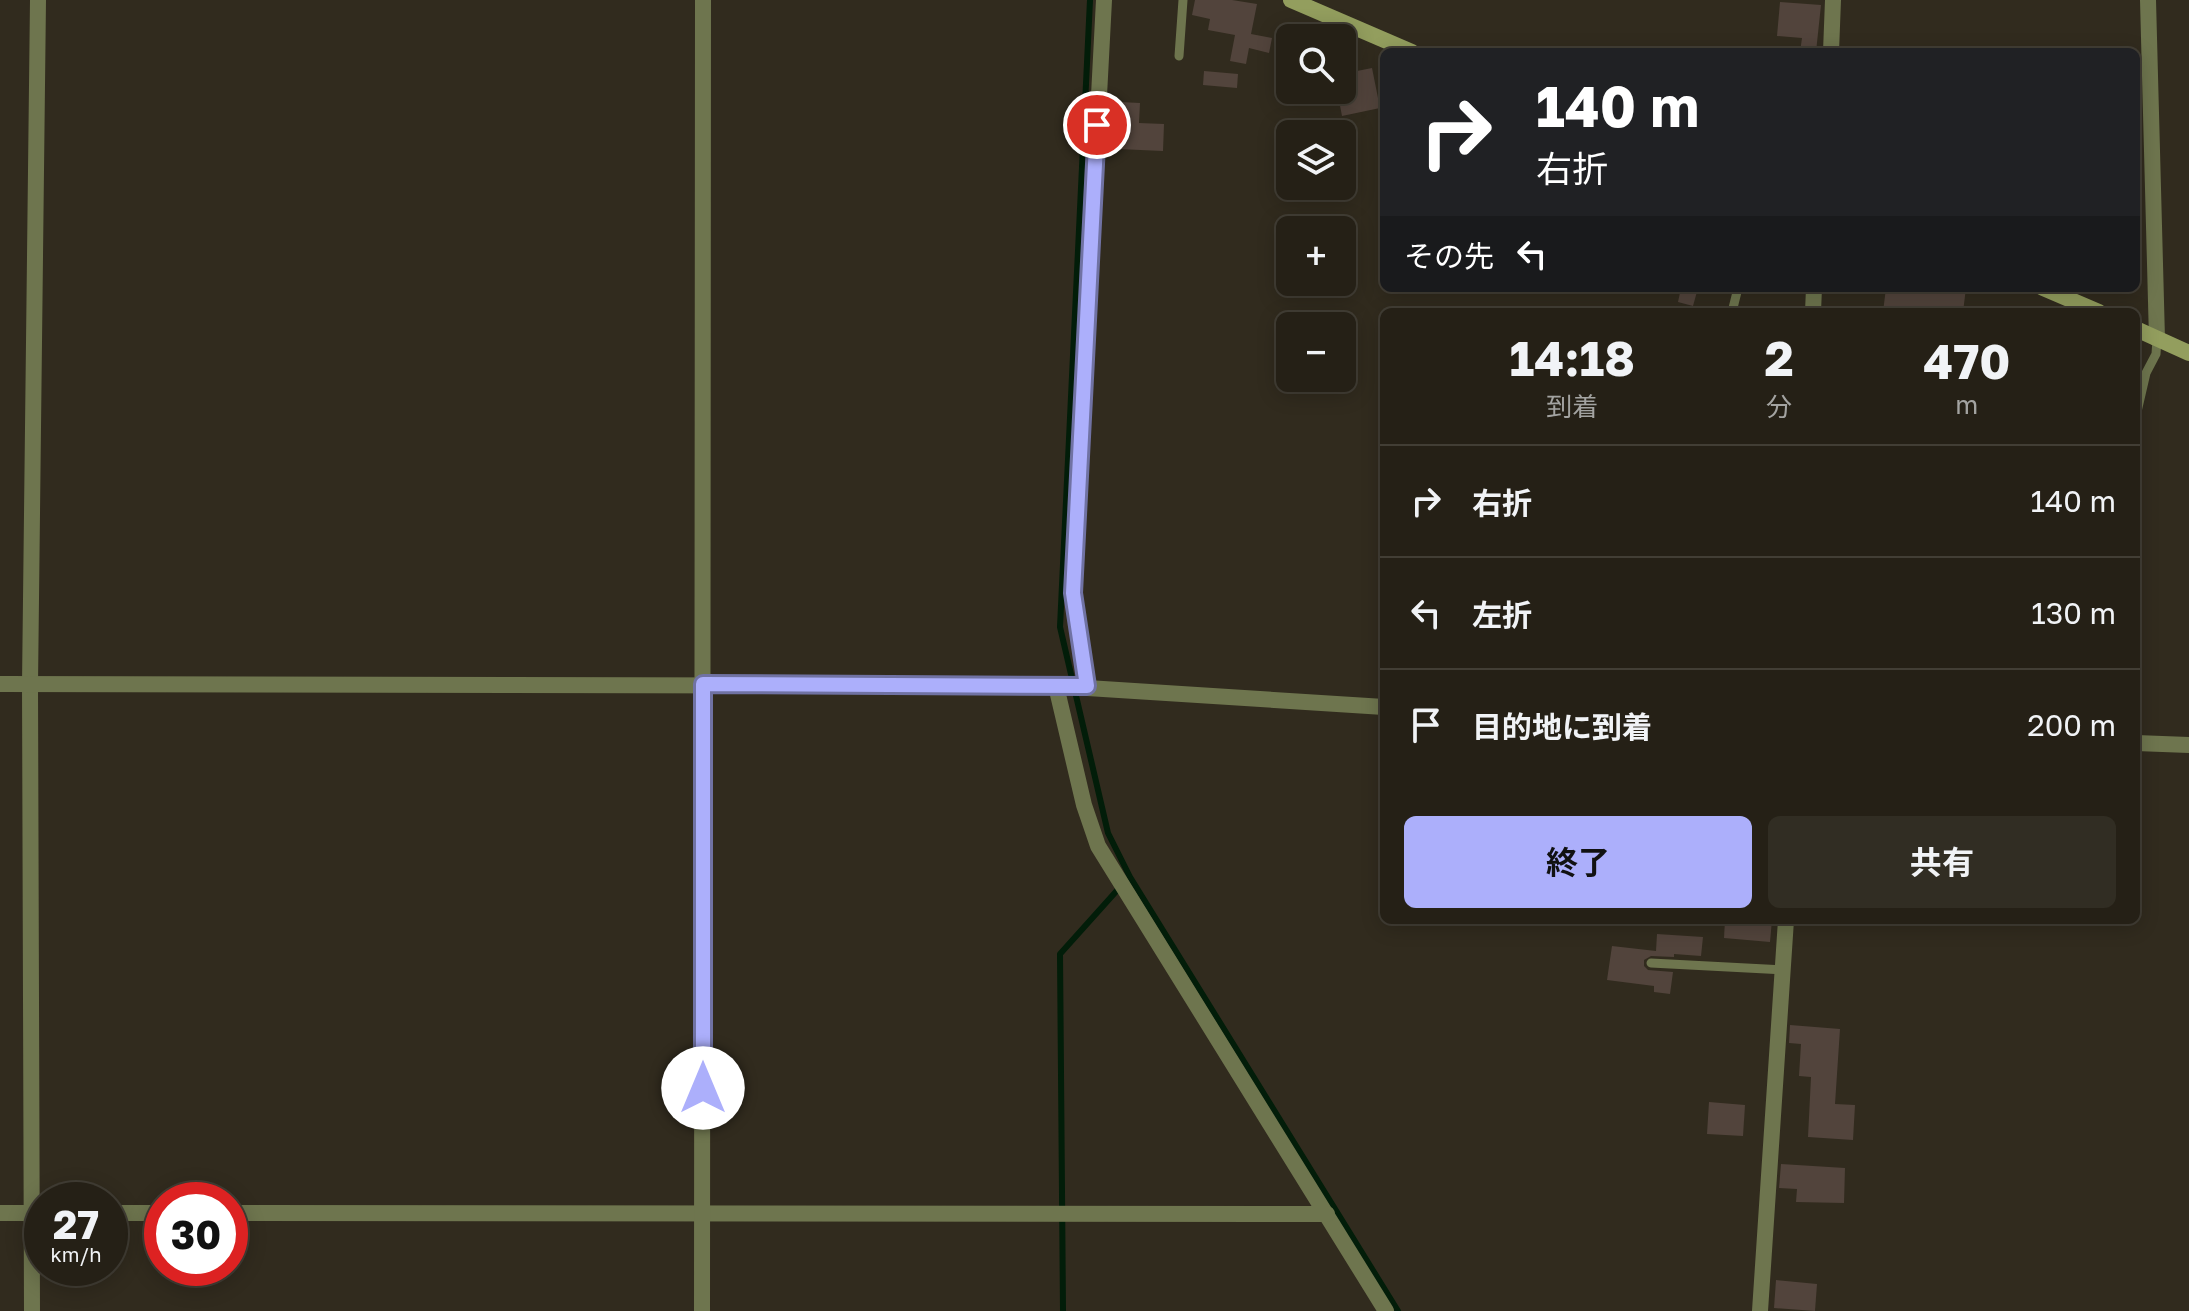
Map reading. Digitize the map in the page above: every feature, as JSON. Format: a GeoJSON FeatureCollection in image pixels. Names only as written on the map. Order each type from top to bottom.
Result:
{"type":"FeatureCollection","features":[{"type":"Feature","properties":{"kind":"main road"},"geometry":{"type":"LineString","coordinates":[[1291,0],[1403,48]]}},
{"type":"Feature","properties":{"kind":"main road"},"geometry":{"type":"LineString","coordinates":[[2052,292],[2086,308]]}},
{"type":"Feature","properties":{"kind":"main road"},"geometry":{"type":"LineString","coordinates":[[2140,331],[2189,353]]}},
{"type":"Feature","properties":{"kind":"street"},"geometry":{"type":"LineString","coordinates":[[37,1182],[30,685],[38,0]]}},
{"type":"Feature","properties":{"kind":"street"},"geometry":{"type":"LineString","coordinates":[[702,1311],[703,0]]}},
{"type":"Feature","properties":{"kind":"street"},"geometry":{"type":"LineString","coordinates":[[1087,686],[1073,593],[1104,0]]}},
{"type":"Feature","properties":{"kind":"street"},"geometry":{"type":"LineString","coordinates":[[1831,48],[1833,0]]}},
{"type":"Feature","properties":{"kind":"street"},"geometry":{"type":"LineString","coordinates":[[2148,0],[2157,339]]}},
{"type":"Feature","properties":{"kind":"street"},"geometry":{"type":"LineString","coordinates":[[0,684],[1087,686],[1380,707]]}},
{"type":"Feature","properties":{"kind":"street"},"geometry":{"type":"LineString","coordinates":[[1056,686],[1084,805],[1098,846],[1386,1311]]}},
{"type":"Feature","properties":{"kind":"street"},"geometry":{"type":"LineString","coordinates":[[2140,743],[2189,745]]}},
{"type":"Feature","properties":{"kind":"street"},"geometry":{"type":"LineString","coordinates":[[1760,1311],[1786,924]]}},
{"type":"Feature","properties":{"kind":"street"},"geometry":{"type":"LineString","coordinates":[[0,1213],[24,1213]]}},
{"type":"Feature","properties":{"kind":"street"},"geometry":{"type":"LineString","coordinates":[[248,1213],[1327,1214]]}},
{"type":"Feature","properties":{"kind":"street"},"geometry":{"type":"LineString","coordinates":[[32,1311],[33,1286]]}},
{"type":"Feature","properties":{"kind":"lane"},"geometry":{"type":"LineString","coordinates":[[1179,56],[1183,0]]}},
{"type":"Feature","properties":{"kind":"lane"},"geometry":{"type":"LineString","coordinates":[[2140,399],[2146,373],[2156,354],[2157,339]]}},
{"type":"Feature","properties":{"kind":"lane"},"geometry":{"type":"LineString","coordinates":[[1651,963],[1783,970]]}},
{"type":"Feature","properties":{"kind":"building"},"geometry":{"type":"Polygon","coordinates":[[[1195,0],[1257,4],[1251,34],[1272,38],[1269,53],[1249,48],[1246,64],[1230,61],[1235,35],[1208,30],[1210,19],[1192,15],[1195,0]]]}},
{"type":"Feature","properties":{"kind":"building"},"geometry":{"type":"Polygon","coordinates":[[[1780,2],[1821,5],[1816,48],[1801,48],[1802,38],[1777,36],[1780,2]]]}},
{"type":"Feature","properties":{"kind":"building"},"geometry":{"type":"Polygon","coordinates":[[[1372,68],[1380,108],[1342,116],[1340,104],[1356,104],[1356,71],[1372,68]]]}},
{"type":"Feature","properties":{"kind":"building"},"geometry":{"type":"Polygon","coordinates":[[[1204,71],[1238,74],[1237,88],[1203,85],[1204,71]]]}},
{"type":"Feature","properties":{"kind":"building"},"geometry":{"type":"Polygon","coordinates":[[[1120,102],[1140,103],[1139,123],[1164,124],[1163,151],[1118,149],[1120,102]]]}},
{"type":"Feature","properties":{"kind":"building"},"geometry":{"type":"Polygon","coordinates":[[[1680,292],[1697,292],[1693,306],[1678,302],[1680,292]]]}},
{"type":"Feature","properties":{"kind":"building"},"geometry":{"type":"Polygon","coordinates":[[[1886,292],[1966,292],[1964,308],[1884,308],[1886,292]]]}},
{"type":"Feature","properties":{"kind":"building"},"geometry":{"type":"Polygon","coordinates":[[[1725,924],[1772,924],[1770,942],[1724,938],[1725,924]]]}},
{"type":"Feature","properties":{"kind":"building"},"geometry":{"type":"Polygon","coordinates":[[[1657,934],[1703,937],[1701,956],[1674,954],[1674,957],[1651,956],[1644,960],[1648,970],[1673,972],[1670,994],[1654,992],[1654,986],[1607,980],[1612,946],[1656,951],[1657,934]]]}},
{"type":"Feature","properties":{"kind":"building"},"geometry":{"type":"Polygon","coordinates":[[[1790,1025],[1840,1029],[1835,1104],[1855,1105],[1853,1140],[1808,1137],[1811,1077],[1799,1076],[1801,1044],[1789,1043],[1790,1025]]]}},
{"type":"Feature","properties":{"kind":"building"},"geometry":{"type":"Polygon","coordinates":[[[1709,1102],[1745,1105],[1743,1136],[1707,1134],[1709,1102]]]}},
{"type":"Feature","properties":{"kind":"building"},"geometry":{"type":"Polygon","coordinates":[[[1781,1164],[1845,1168],[1844,1203],[1796,1202],[1797,1189],[1779,1188],[1781,1164]]]}},
{"type":"Feature","properties":{"kind":"building"},"geometry":{"type":"Polygon","coordinates":[[[1776,1280],[1817,1284],[1815,1311],[1774,1308],[1776,1280]]]}},
{"type":"Feature","properties":{"kind":"waterway"},"geometry":{"type":"LineString","coordinates":[[1090,0],[1060,627],[1108,833],[1130,877],[1398,1311]]}},
{"type":"Feature","properties":{"kind":"waterway"},"geometry":{"type":"LineString","coordinates":[[1063,1311],[1060,954],[1121,886]]}},
{"type":"Feature","properties":{"kind":"route"},"geometry":{"type":"LineString","coordinates":[[703,1088],[703,684],[1087,686],[1073,593],[1097,125]]}}]}
